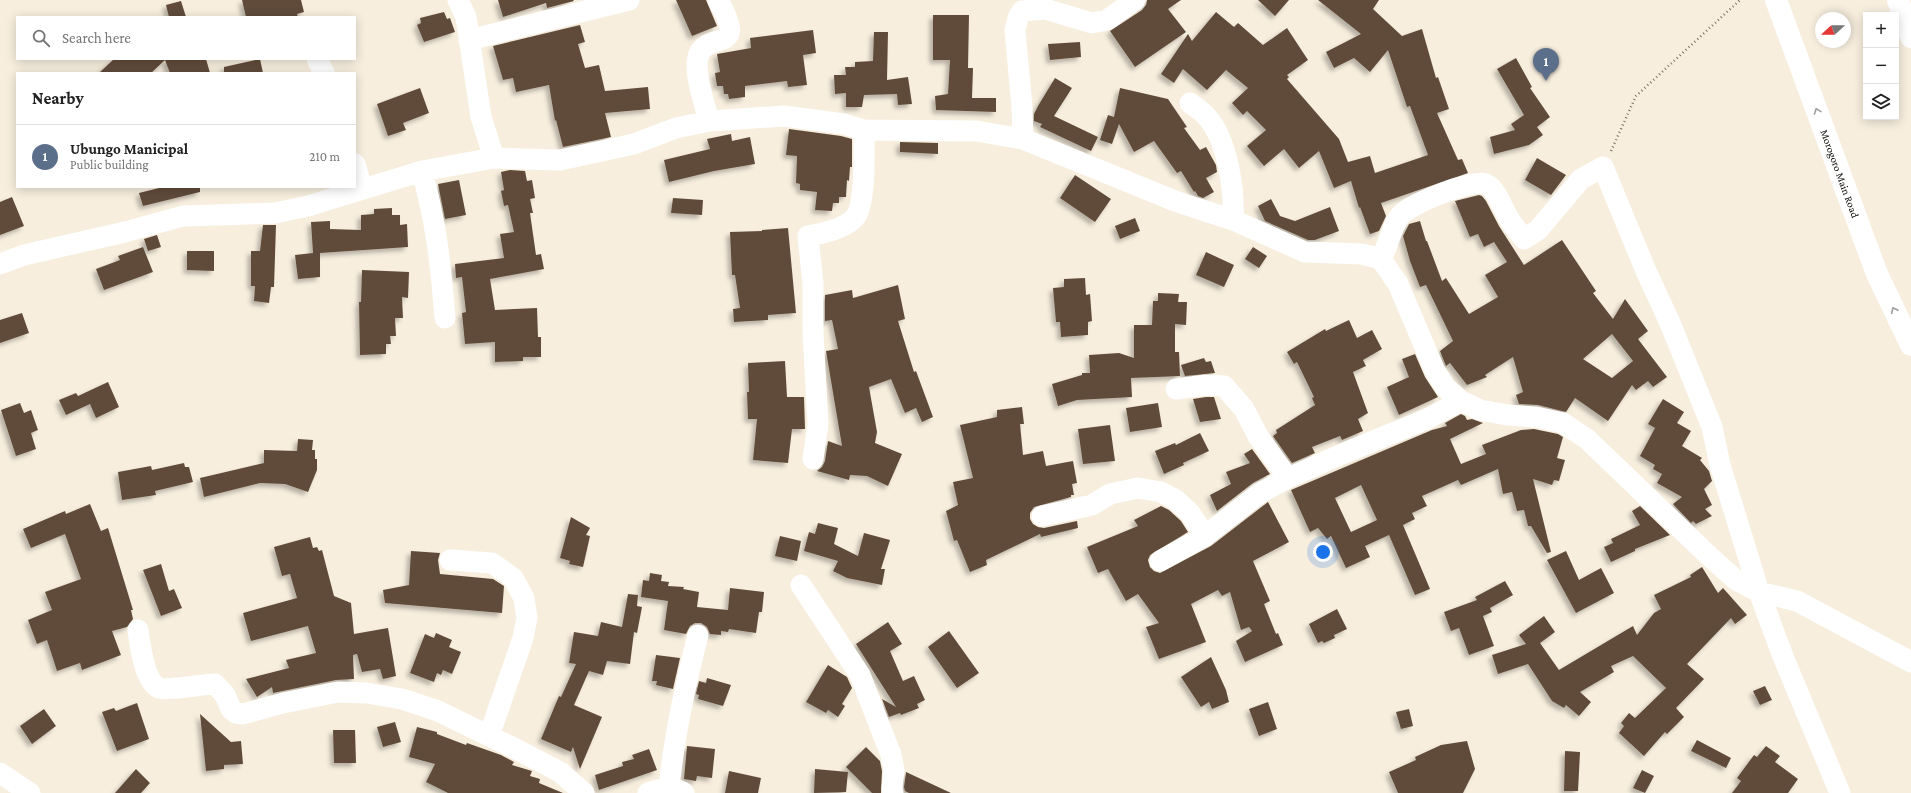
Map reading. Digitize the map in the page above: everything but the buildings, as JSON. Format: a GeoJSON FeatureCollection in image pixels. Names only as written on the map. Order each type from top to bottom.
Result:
{"type":"FeatureCollection","features":[{"type":"Feature","properties":{"kind":"highway","name":"Morogoro Main Road"},"geometry":{"type":"LineString","coordinates":[[1776,0],[1877,274],[1911,345]]}},
{"type":"Feature","properties":{"kind":"highway"},"geometry":{"type":"LineString","coordinates":[[1898,0],[1911,37]]}},
{"type":"Feature","properties":{"kind":"street"},"geometry":{"type":"LineString","coordinates":[[458,0],[466,17],[481,117],[494,158]]}},
{"type":"Feature","properties":{"kind":"street"},"geometry":{"type":"LineString","coordinates":[[469,40],[629,0]]}},
{"type":"Feature","properties":{"kind":"street"},"geometry":{"type":"LineString","coordinates":[[709,121],[699,83],[697,60],[704,47],[726,38],[729,34],[730,29],[726,16],[718,0]]}},
{"type":"Feature","properties":{"kind":"street"},"geometry":{"type":"LineString","coordinates":[[1023,139],[1022,107],[1015,30],[1018,18],[1022,11],[1044,5],[1092,23],[1106,20],[1135,0]]}},
{"type":"Feature","properties":{"kind":"street"},"geometry":{"type":"LineString","coordinates":[[318,60],[324,72]]}},
{"type":"Feature","properties":{"kind":"street"},"geometry":{"type":"LineString","coordinates":[[1190,103],[1207,117],[1218,134],[1232,179],[1234,201],[1233,220]]}},
{"type":"Feature","properties":{"kind":"street"},"geometry":{"type":"LineString","coordinates":[[0,264],[24,255],[125,232],[183,216],[275,213],[308,206],[422,171],[494,158],[560,160],[634,144],[676,128],[709,121],[784,116],[844,124],[864,130],[976,131],[1023,139],[1175,202],[1233,220],[1305,252],[1362,254],[1381,259],[1398,284],[1435,371],[1446,388],[1461,401],[1480,410],[1563,422],[1587,439],[1736,580],[1760,592],[1797,601],[1911,662]]}},
{"type":"Feature","properties":{"kind":"street"},"geometry":{"type":"LineString","coordinates":[[813,459],[818,424],[813,333],[813,284],[808,236],[824,233],[848,222],[855,216],[862,193],[864,130]]}},
{"type":"Feature","properties":{"kind":"street"},"geometry":{"type":"LineString","coordinates":[[1381,259],[1400,216],[1422,203],[1448,191],[1478,182],[1487,184],[1494,191],[1508,217],[1524,239],[1538,230],[1581,179],[1603,167],[1643,264],[1670,323],[1712,426],[1720,465],[1760,592],[1820,730],[1840,793]]}},
{"type":"Feature","properties":{"kind":"street"},"geometry":{"type":"LineString","coordinates":[[356,168],[362,189]]}},
{"type":"Feature","properties":{"kind":"street"},"geometry":{"type":"LineString","coordinates":[[422,171],[430,202],[439,251],[445,318]]}},
{"type":"Feature","properties":{"kind":"street"},"geometry":{"type":"LineString","coordinates":[[1176,389],[1206,385],[1224,386],[1244,409],[1258,436],[1288,478]]}},
{"type":"Feature","properties":{"kind":"street"},"geometry":{"type":"LineString","coordinates":[[1160,561],[1205,536],[1260,493],[1288,478],[1426,419],[1461,401]]}},
{"type":"Feature","properties":{"kind":"street"},"geometry":{"type":"LineString","coordinates":[[1042,516],[1092,505],[1110,494],[1138,488],[1161,492],[1176,500],[1190,513],[1205,536]]}},
{"type":"Feature","properties":{"kind":"street"},"geometry":{"type":"LineString","coordinates":[[450,560],[492,563],[513,578],[524,598],[527,618],[523,638],[489,736]]}},
{"type":"Feature","properties":{"kind":"street"},"geometry":{"type":"LineString","coordinates":[[800,584],[860,675],[891,755],[894,770],[892,788],[893,793]]}},
{"type":"Feature","properties":{"kind":"street"},"geometry":{"type":"LineString","coordinates":[[138,630],[142,656],[147,670],[153,682],[159,688],[215,684],[226,695],[231,709],[236,713],[243,714],[283,703],[338,692],[367,693],[402,699],[438,711],[560,772],[584,793]]}},
{"type":"Feature","properties":{"kind":"street"},"geometry":{"type":"LineString","coordinates":[[648,793],[677,790],[674,743],[680,708],[698,635]]}},
{"type":"Feature","properties":{"kind":"street"},"geometry":{"type":"LineString","coordinates":[[0,773],[30,793]]}},
{"type":"Feature","properties":{"kind":"path"},"geometry":{"type":"LineString","coordinates":[[1603,167],[1636,96],[1740,0]]}},
{"type":"Feature","properties":{"kind":"place","name":"Ubungo Manicipal"},"geometry":{"type":"Point","coordinates":[1546,81]}}]}
